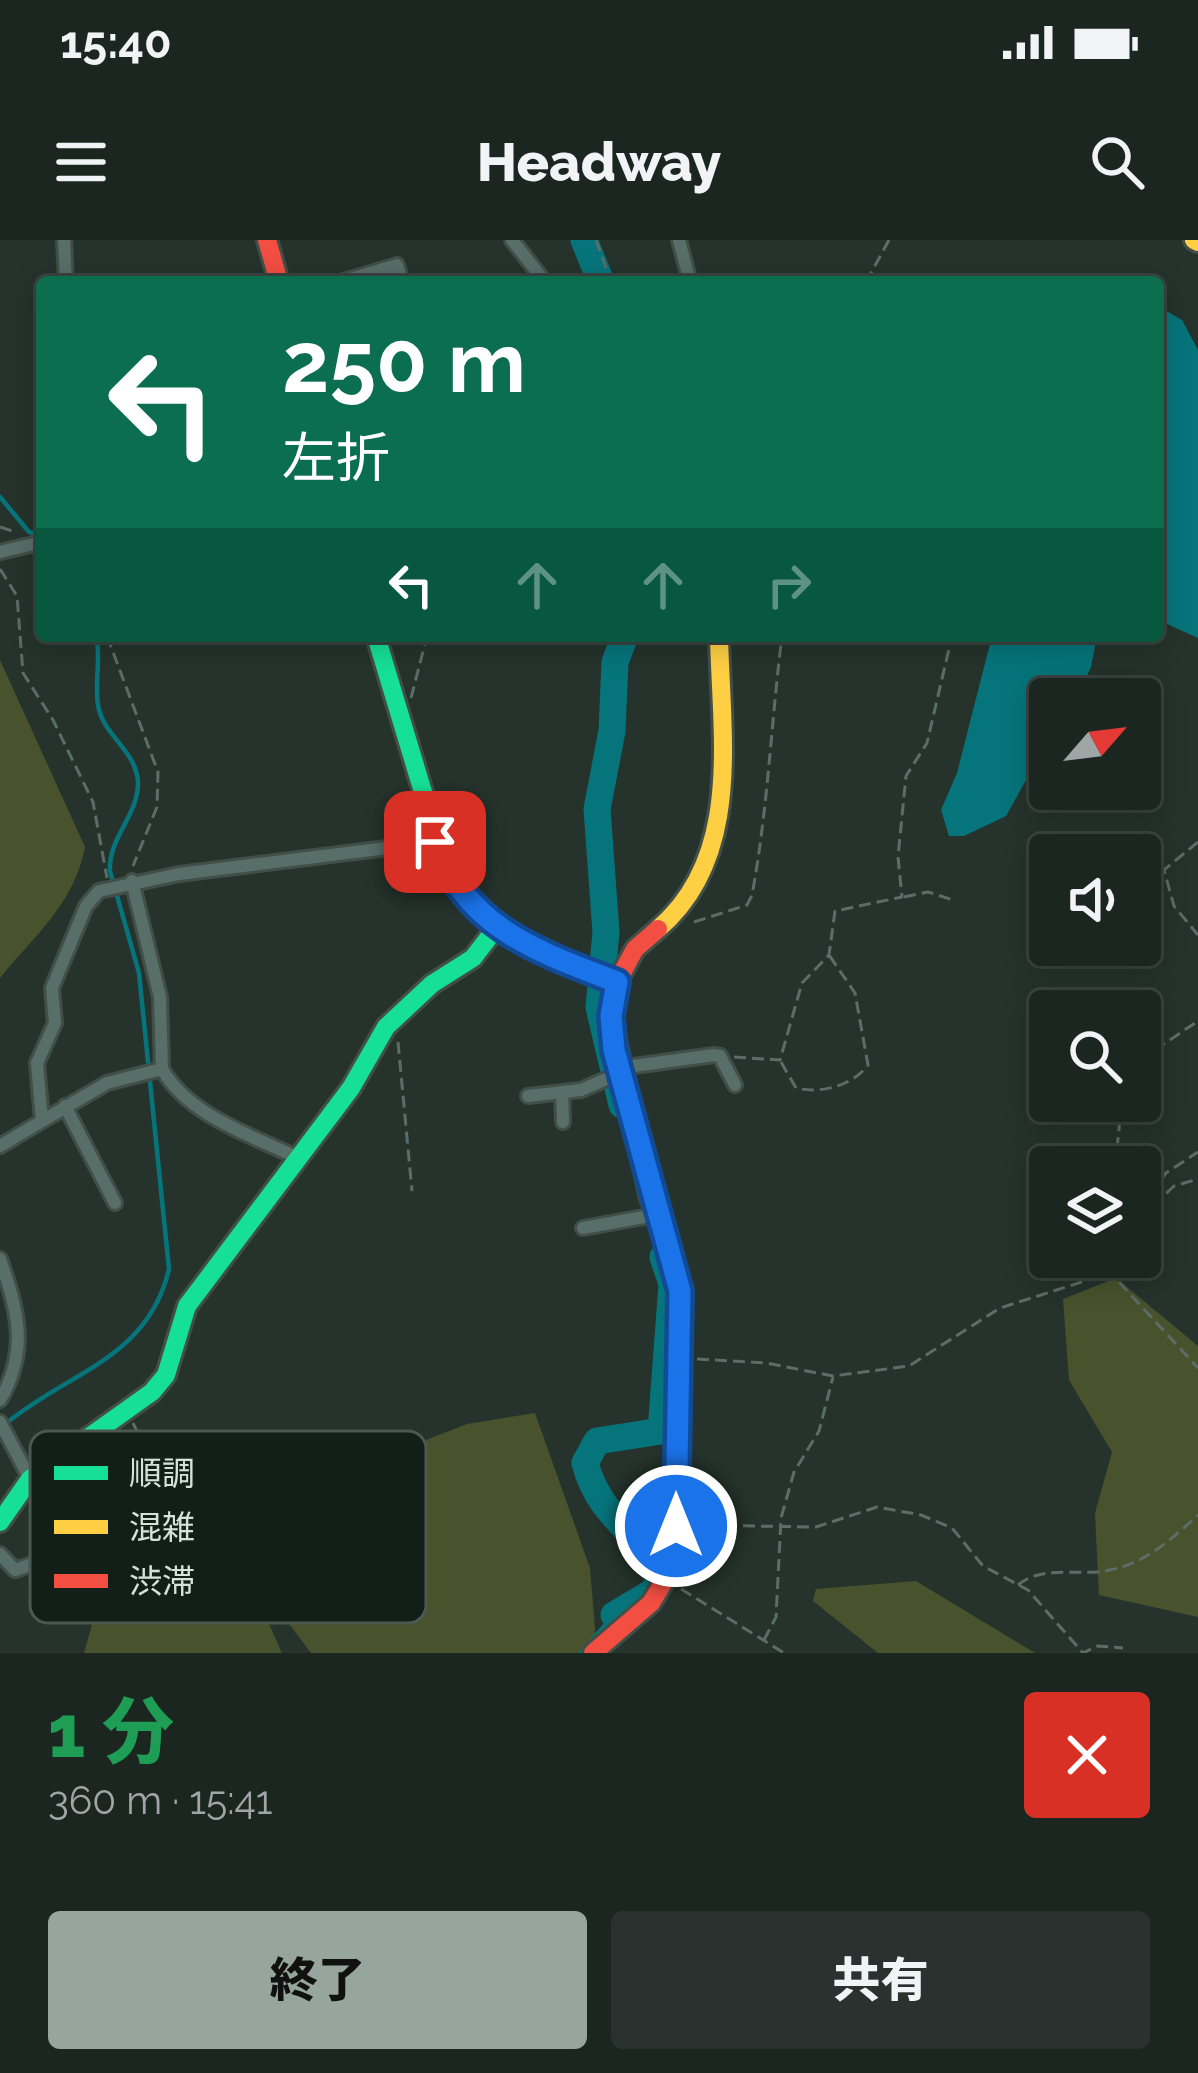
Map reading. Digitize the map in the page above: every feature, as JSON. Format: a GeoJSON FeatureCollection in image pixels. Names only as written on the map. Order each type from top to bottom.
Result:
{"type":"FeatureCollection","features":[{"type":"Feature","properties":{"kind":"street"},"geometry":{"type":"LineString","coordinates":[[64,240],[66,276]]}},
{"type":"Feature","properties":{"kind":"street"},"geometry":{"type":"LineString","coordinates":[[267,240],[277,276]]}},
{"type":"Feature","properties":{"kind":"street"},"geometry":{"type":"LineString","coordinates":[[512,240],[540,276]]}},
{"type":"Feature","properties":{"kind":"street"},"geometry":{"type":"LineString","coordinates":[[680,240],[689,276]]}},
{"type":"Feature","properties":{"kind":"street"},"geometry":{"type":"LineString","coordinates":[[361,276],[397,266],[400,276]]}},
{"type":"Feature","properties":{"kind":"street"},"geometry":{"type":"LineString","coordinates":[[0,552],[36,543]]}},
{"type":"Feature","properties":{"kind":"street"},"geometry":{"type":"LineString","coordinates":[[378,642],[435,842],[467,903],[496,928],[617,982]]}},
{"type":"Feature","properties":{"kind":"street"},"geometry":{"type":"LineString","coordinates":[[593,1653],[616,1627],[658,1598],[670,1582],[676,1526],[680,1291],[655,1215],[619,1071],[611,1016],[617,982],[635,949],[676,914],[722,822],[719,642]]}},
{"type":"Feature","properties":{"kind":"street"},"geometry":{"type":"LineString","coordinates":[[42,1121],[37,1063],[55,1023],[52,988],[86,906],[110,885],[435,842]]}},
{"type":"Feature","properties":{"kind":"street"},"geometry":{"type":"LineString","coordinates":[[132,881],[160,997],[162,1069],[209,1115],[296,1157]]}},
{"type":"Feature","properties":{"kind":"street"},"geometry":{"type":"LineString","coordinates":[[98,1431],[166,1375],[187,1306],[351,1088],[396,1016],[473,958],[496,928]]}},
{"type":"Feature","properties":{"kind":"street"},"geometry":{"type":"LineString","coordinates":[[528,1096],[606,1083],[619,1071],[670,1057],[720,1056],[735,1085]]}},
{"type":"Feature","properties":{"kind":"street"},"geometry":{"type":"LineString","coordinates":[[0,1146],[121,1078],[162,1069]]}},
{"type":"Feature","properties":{"kind":"street"},"geometry":{"type":"LineString","coordinates":[[562,1092],[562,1122]]}},
{"type":"Feature","properties":{"kind":"street"},"geometry":{"type":"LineString","coordinates":[[65,1106],[115,1203]]}},
{"type":"Feature","properties":{"kind":"street"},"geometry":{"type":"LineString","coordinates":[[584,1228],[655,1215]]}},
{"type":"Feature","properties":{"kind":"street"},"geometry":{"type":"LineString","coordinates":[[0,1258],[17,1311],[20,1357],[0,1400]]}},
{"type":"Feature","properties":{"kind":"street"},"geometry":{"type":"LineString","coordinates":[[0,1422],[30,1479],[0,1522]]}},
{"type":"Feature","properties":{"kind":"street"},"geometry":{"type":"LineString","coordinates":[[0,1554],[15,1570],[30,1568]]}},
{"type":"Feature","properties":{"kind":"path"},"geometry":{"type":"LineString","coordinates":[[596,240],[609,276]]}},
{"type":"Feature","properties":{"kind":"path"},"geometry":{"type":"LineString","coordinates":[[869,276],[889,240]]}},
{"type":"Feature","properties":{"kind":"path"},"geometry":{"type":"LineString","coordinates":[[0,568],[17,596],[23,673],[53,720],[93,802],[110,885]]}},
{"type":"Feature","properties":{"kind":"path"},"geometry":{"type":"LineString","coordinates":[[109,642],[158,772],[157,807],[128,875],[132,881]]}},
{"type":"Feature","properties":{"kind":"path"},"geometry":{"type":"LineString","coordinates":[[398,714],[411,699],[425,642]]}},
{"type":"Feature","properties":{"kind":"path"},"geometry":{"type":"LineString","coordinates":[[676,914],[686,922],[699,922],[747,905],[752,895],[771,790],[769,738],[781,642]]}},
{"type":"Feature","properties":{"kind":"path"},"geometry":{"type":"LineString","coordinates":[[902,897],[898,857],[906,776],[927,743],[951,642]]}},
{"type":"Feature","properties":{"kind":"path"},"geometry":{"type":"LineString","coordinates":[[1198,842],[1165,870],[1174,906],[1198,935]]}},
{"type":"Feature","properties":{"kind":"path"},"geometry":{"type":"LineString","coordinates":[[830,955],[810,970],[797,994],[780,1060],[796,1088],[846,1083],[868,1065],[855,993],[830,955],[835,911],[928,892],[952,900]]}},
{"type":"Feature","properties":{"kind":"path"},"geometry":{"type":"LineString","coordinates":[[396,1016],[412,1191]]}},
{"type":"Feature","properties":{"kind":"path"},"geometry":{"type":"LineString","coordinates":[[1161,1046],[1198,1021]]}},
{"type":"Feature","properties":{"kind":"path"},"geometry":{"type":"LineString","coordinates":[[720,1056],[780,1060]]}},
{"type":"Feature","properties":{"kind":"path"},"geometry":{"type":"LineString","coordinates":[[1161,1180],[1198,1152]]}},
{"type":"Feature","properties":{"kind":"path"},"geometry":{"type":"LineString","coordinates":[[1161,1198],[1174,1186],[1198,1179]]}},
{"type":"Feature","properties":{"kind":"path"},"geometry":{"type":"LineString","coordinates":[[676,1355],[833,1376],[909,1366],[1000,1308],[1090,1278]]}},
{"type":"Feature","properties":{"kind":"path"},"geometry":{"type":"LineString","coordinates":[[1115,1278],[1198,1367]]}},
{"type":"Feature","properties":{"kind":"path"},"geometry":{"type":"LineString","coordinates":[[764,1640],[776,1617],[781,1523],[794,1472],[819,1431],[833,1376]]}},
{"type":"Feature","properties":{"kind":"path"},"geometry":{"type":"LineString","coordinates":[[128,1410],[137,1431]]}},
{"type":"Feature","properties":{"kind":"path"},"geometry":{"type":"LineString","coordinates":[[676,1526],[816,1526],[877,1507],[921,1515],[952,1528],[983,1566],[1018,1586],[1059,1621],[1074,1649],[1083,1653],[1097,1646],[1123,1648]]}},
{"type":"Feature","properties":{"kind":"path"},"geometry":{"type":"LineString","coordinates":[[1018,1586],[1040,1572],[1079,1575],[1133,1563],[1198,1515]]}},
{"type":"Feature","properties":{"kind":"path"},"geometry":{"type":"LineString","coordinates":[[670,1582],[784,1653]]}},
{"type":"Feature","properties":{"kind":"green space"},"geometry":{"type":"Polygon","coordinates":[[[0,660],[85,847],[62,902],[0,978],[0,660]]]}},
{"type":"Feature","properties":{"kind":"green space"},"geometry":{"type":"Polygon","coordinates":[[[1116,1278],[1198,1346],[1198,1617],[1099,1595],[1095,1513],[1112,1452],[1069,1380],[1063,1299],[1116,1278]]]}},
{"type":"Feature","properties":{"kind":"green space"},"geometry":{"type":"Polygon","coordinates":[[[535,1413],[590,1568],[597,1653],[311,1653],[288,1623],[426,1623],[426,1440],[467,1424],[535,1413]]]}},
{"type":"Feature","properties":{"kind":"green space"},"geometry":{"type":"Polygon","coordinates":[[[916,1581],[1035,1653],[878,1653],[813,1601],[816,1589],[916,1581]]]}},
{"type":"Feature","properties":{"kind":"green space"},"geometry":{"type":"Polygon","coordinates":[[[92,1623],[268,1623],[282,1653],[84,1653],[92,1623]]]}},
{"type":"Feature","properties":{"kind":"water"},"geometry":{"type":"Polygon","coordinates":[[[1164,310],[1182,320],[1198,350],[1198,638],[1164,623],[1164,310]]]}},
{"type":"Feature","properties":{"kind":"water"},"geometry":{"type":"Polygon","coordinates":[[[990,642],[1096,642],[1086,678],[1029,678],[1029,775],[1006,816],[964,836],[949,836],[941,810],[957,773],[990,642]]]}},
{"type":"Feature","properties":{"kind":"waterway"},"geometry":{"type":"LineString","coordinates":[[584,240],[599,276]]}},
{"type":"Feature","properties":{"kind":"waterway"},"geometry":{"type":"LineString","coordinates":[[0,497],[29,532],[36,534]]}},
{"type":"Feature","properties":{"kind":"waterway"},"geometry":{"type":"LineString","coordinates":[[4,1425],[125,1344],[159,1299],[169,1269],[139,973],[110,871],[138,783],[132,762],[99,710],[97,642]]}},
{"type":"Feature","properties":{"kind":"waterway"},"geometry":{"type":"LineString","coordinates":[[622,1105],[599,1007],[606,932],[597,809],[612,731],[615,662],[623,642]]}},
{"type":"Feature","properties":{"kind":"waterway"},"geometry":{"type":"LineString","coordinates":[[614,1615],[654,1591],[660,1578],[600,1498],[585,1463],[597,1441],[661,1431],[672,1284],[663,1257]]}},
{"type":"Feature","properties":{"kind":"waterway"},"geometry":{"type":"LineString","coordinates":[[581,1653],[614,1615]]}},
{"type":"Feature","properties":{"kind":"traffic: fast"},"geometry":{"type":"LineString","coordinates":[[378,642],[448,875],[479,912],[519,938]]}},
{"type":"Feature","properties":{"kind":"traffic: fast"},"geometry":{"type":"LineString","coordinates":[[97,1431],[152,1392],[166,1375],[187,1306],[351,1088],[386,1027],[432,984],[473,958],[496,928]]}},
{"type":"Feature","properties":{"kind":"traffic: fast"},"geometry":{"type":"LineString","coordinates":[[0,1522],[30,1479]]}},
{"type":"Feature","properties":{"kind":"traffic: slow"},"geometry":{"type":"LineString","coordinates":[[1194,240],[1198,242]]}},
{"type":"Feature","properties":{"kind":"traffic: slow"},"geometry":{"type":"LineString","coordinates":[[658,929],[685,900],[704,867],[715,831],[723,754],[719,642]]}},
{"type":"Feature","properties":{"kind":"traffic: jam"},"geometry":{"type":"LineString","coordinates":[[267,240],[277,276]]}},
{"type":"Feature","properties":{"kind":"traffic: jam"},"geometry":{"type":"LineString","coordinates":[[593,1653],[651,1603],[674,1565],[680,1291],[649,1194],[611,1016],[617,982],[635,949],[658,929]]}},
{"type":"Feature","properties":{"kind":"route"},"geometry":{"type":"LineString","coordinates":[[435,842],[467,903],[496,928],[617,982],[611,1016],[614,1050],[655,1215],[680,1291],[676,1526]]}}]}
